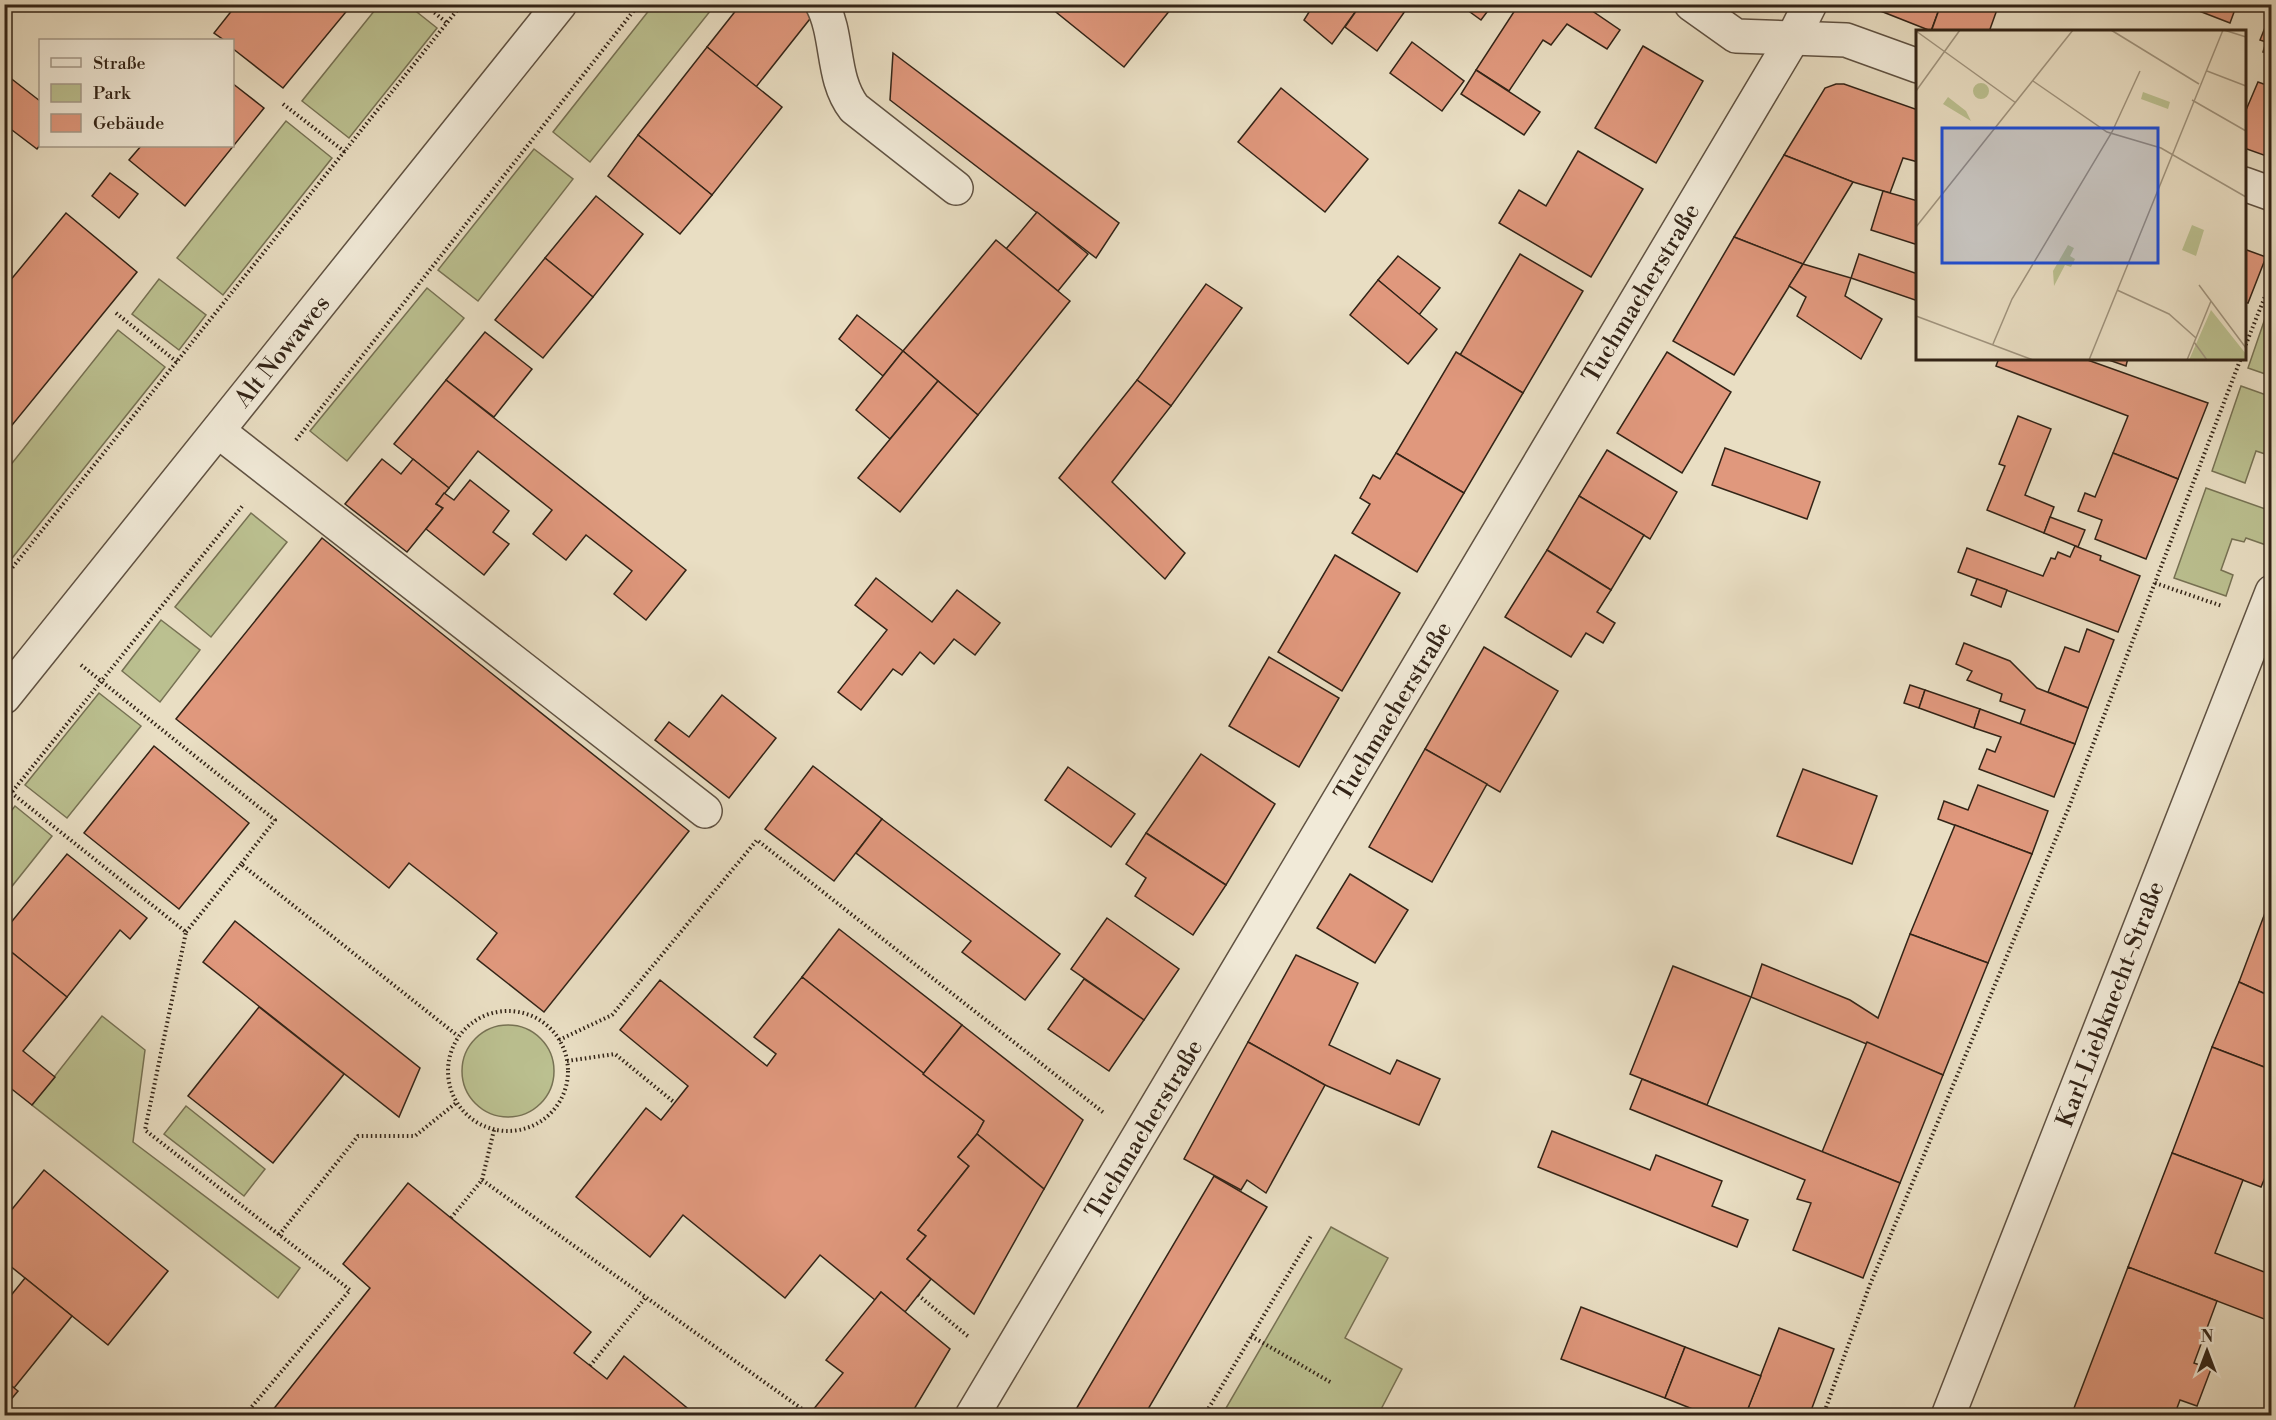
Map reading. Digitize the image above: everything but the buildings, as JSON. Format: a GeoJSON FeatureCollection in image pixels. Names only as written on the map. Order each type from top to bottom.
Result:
{"type":"FeatureCollection","features":[{"type":"Feature","properties":{"kind":"street","name":"Alt Nowawes"},"geometry":{"type":"LineString","coordinates":[[4,697],[560,4]]}},
{"type":"Feature","properties":{"kind":"street"},"geometry":{"type":"LineString","coordinates":[[822,4],[828,16],[844,96],[854,108],[956,188]]}},
{"type":"Feature","properties":{"kind":"street"},"geometry":{"type":"LineString","coordinates":[[1691,4],[1736,36],[1846,40],[1916,66]]}},
{"type":"Feature","properties":{"kind":"street","name":"Tuchmacherstraße"},"geometry":{"type":"LineString","coordinates":[[972,1416],[1793,38],[1810,4]]}},
{"type":"Feature","properties":{"kind":"street"},"geometry":{"type":"LineString","coordinates":[[2246,185],[2271,194]]}},
{"type":"Feature","properties":{"kind":"street"},"geometry":{"type":"LineString","coordinates":[[218,431],[500,665],[705,811]]}},
{"type":"Feature","properties":{"kind":"street","name":"Karl-Liebknecht-Straße"},"geometry":{"type":"LineString","coordinates":[[1948,1416],[2271,592]]}},
{"type":"Feature","properties":{"kind":"path"},"geometry":{"type":"LineString","coordinates":[[424,4],[447,23]]}},
{"type":"Feature","properties":{"kind":"path"},"geometry":{"type":"LineString","coordinates":[[4,578],[462,4]]}},
{"type":"Feature","properties":{"kind":"path"},"geometry":{"type":"LineString","coordinates":[[4,802],[103,682],[639,4]]}},
{"type":"Feature","properties":{"kind":"path"},"geometry":{"type":"LineString","coordinates":[[283,104],[345,152]]}},
{"type":"Feature","properties":{"kind":"path"},"geometry":{"type":"LineString","coordinates":[[2246,344],[2271,279]]}},
{"type":"Feature","properties":{"kind":"path"},"geometry":{"type":"LineString","coordinates":[[116,313],[177,362]]}},
{"type":"Feature","properties":{"kind":"path"},"geometry":{"type":"LineString","coordinates":[[1823,1416],[1869,1287],[2069,807],[2240,360]]}},
{"type":"Feature","properties":{"kind":"path"},"geometry":{"type":"LineString","coordinates":[[2155,583],[2229,609]]}},
{"type":"Feature","properties":{"kind":"path"},"geometry":{"type":"LineString","coordinates":[[50,640],[275,820],[186,932],[145,1130],[350,1290],[244,1416]]}},
{"type":"Feature","properties":{"kind":"path"},"geometry":{"type":"LineString","coordinates":[[4,787],[186,932]]}},
{"type":"Feature","properties":{"kind":"path"},"geometry":{"type":"LineString","coordinates":[[559,1040],[612,1015],[757,840],[1137,1139]]}},
{"type":"Feature","properties":{"kind":"path"},"geometry":{"type":"LineString","coordinates":[[241,864],[458,1036]]}},
{"type":"Feature","properties":{"kind":"path"},"geometry":{"type":"LineString","coordinates":[[498,1012],[521,1013],[543,1022],[559,1040],[567,1061],[566,1085],[556,1107],[539,1123],[517,1131],[494,1130],[472,1120],[456,1103],[448,1081],[449,1058],[458,1036],[476,1020],[498,1012]]}},
{"type":"Feature","properties":{"kind":"path"},"geometry":{"type":"LineString","coordinates":[[567,1061],[615,1054],[675,1103]]}},
{"type":"Feature","properties":{"kind":"path"},"geometry":{"type":"LineString","coordinates":[[279,1235],[358,1136],[415,1136],[456,1103]]}},
{"type":"Feature","properties":{"kind":"path"},"geometry":{"type":"LineString","coordinates":[[451,1218],[482,1180],[494,1130]]}},
{"type":"Feature","properties":{"kind":"path"},"geometry":{"type":"LineString","coordinates":[[482,1180],[809,1414]]}},
{"type":"Feature","properties":{"kind":"path"},"geometry":{"type":"LineString","coordinates":[[1204,1416],[1311,1236]]}},
{"type":"Feature","properties":{"kind":"path"},"geometry":{"type":"LineString","coordinates":[[918,1295],[1003,1366]]}},
{"type":"Feature","properties":{"kind":"path"},"geometry":{"type":"LineString","coordinates":[[590,1366],[646,1297]]}},
{"type":"Feature","properties":{"kind":"path"},"geometry":{"type":"LineString","coordinates":[[1251,1336],[1332,1383]]}},
{"type":"Feature","properties":{"kind":"green space"},"geometry":{"type":"Polygon","coordinates":[[[654,4],[715,5],[590,162],[553,132],[654,4]]]}},
{"type":"Feature","properties":{"kind":"green space"},"geometry":{"type":"Polygon","coordinates":[[[379,5],[408,5],[437,28],[349,138],[302,101],[379,5]]]}},
{"type":"Feature","properties":{"kind":"green space"},"geometry":{"type":"Polygon","coordinates":[[[286,121],[332,158],[223,295],[177,258],[286,121]]]}},
{"type":"Feature","properties":{"kind":"green space"},"geometry":{"type":"Polygon","coordinates":[[[534,149],[573,179],[478,301],[438,270],[534,149]]]}},
{"type":"Feature","properties":{"kind":"green space"},"geometry":{"type":"Polygon","coordinates":[[[159,279],[206,315],[179,350],[132,314],[159,279]]]}},
{"type":"Feature","properties":{"kind":"green space"},"geometry":{"type":"Polygon","coordinates":[[[427,288],[464,318],[347,461],[310,431],[427,288]]]}},
{"type":"Feature","properties":{"kind":"green space"},"geometry":{"type":"Polygon","coordinates":[[[2271,301],[2272,376],[2248,368],[2271,301]]]}},
{"type":"Feature","properties":{"kind":"green space"},"geometry":{"type":"Polygon","coordinates":[[[118,330],[165,367],[5,567],[5,472],[118,330]]]}},
{"type":"Feature","properties":{"kind":"green space"},"geometry":{"type":"Polygon","coordinates":[[[2241,386],[2272,397],[2271,456],[2256,451],[2245,483],[2212,471],[2241,386]]]}},
{"type":"Feature","properties":{"kind":"green space"},"geometry":{"type":"Polygon","coordinates":[[[2206,488],[2271,511],[2271,528],[2266,545],[2246,538],[2244,542],[2232,539],[2221,570],[2233,575],[2226,596],[2174,578],[2206,488]]]}},
{"type":"Feature","properties":{"kind":"green space"},"geometry":{"type":"Polygon","coordinates":[[[251,513],[287,542],[211,637],[175,607],[251,513]]]}},
{"type":"Feature","properties":{"kind":"green space"},"geometry":{"type":"Polygon","coordinates":[[[161,620],[200,650],[160,702],[122,671],[161,620]]]}},
{"type":"Feature","properties":{"kind":"green space"},"geometry":{"type":"Polygon","coordinates":[[[99,693],[141,726],[67,818],[25,785],[99,693]]]}},
{"type":"Feature","properties":{"kind":"green space"},"geometry":{"type":"Polygon","coordinates":[[[15,806],[52,836],[5,895],[5,819],[15,806]]]}},
{"type":"Feature","properties":{"kind":"green space"},"geometry":{"type":"Polygon","coordinates":[[[102,1016],[145,1050],[133,1142],[300,1268],[278,1298],[32,1105],[102,1016]]]}},
{"type":"Feature","properties":{"kind":"green space"},"geometry":{"type":"Polygon","coordinates":[[[508,1025],[526,1029],[540,1039],[550,1053],[554,1071],[550,1089],[540,1103],[526,1113],[508,1117],[490,1113],[476,1103],[466,1089],[462,1071],[466,1053],[476,1039],[490,1029],[508,1025]]]}},
{"type":"Feature","properties":{"kind":"green space"},"geometry":{"type":"Polygon","coordinates":[[[186,1106],[265,1169],[244,1196],[164,1134],[186,1106]]]}},
{"type":"Feature","properties":{"kind":"green space"},"geometry":{"type":"Polygon","coordinates":[[[1331,1227],[1388,1258],[1345,1338],[1402,1369],[1378,1415],[1222,1415],[1331,1227]]]}}]}
